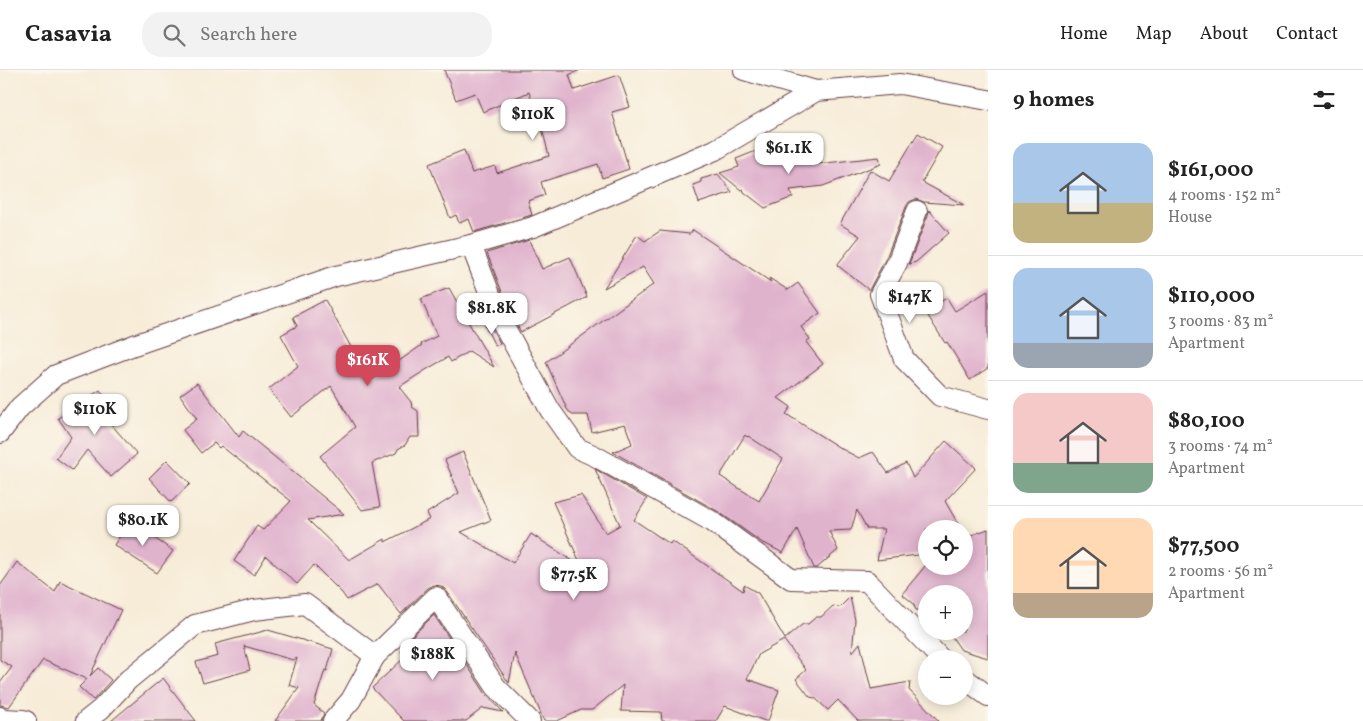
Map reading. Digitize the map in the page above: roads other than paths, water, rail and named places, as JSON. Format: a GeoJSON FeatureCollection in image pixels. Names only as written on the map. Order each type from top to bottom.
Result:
{"type":"FeatureCollection","features":[{"type":"Feature","properties":{"kind":"street"},"geometry":{"type":"LineString","coordinates":[[744,70],[816,92],[900,84],[988,100]]}},
{"type":"Feature","properties":{"kind":"street"},"geometry":{"type":"LineString","coordinates":[[0,433],[20,407],[56,374],[134,345],[336,276],[534,227],[715,150],[816,92]]}},
{"type":"Feature","properties":{"kind":"street"},"geometry":{"type":"LineString","coordinates":[[917,211],[897,263],[880,294],[904,359],[940,396],[988,409]]}},
{"type":"Feature","properties":{"kind":"street"},"geometry":{"type":"LineString","coordinates":[[471,244],[498,315],[550,410],[577,448],[595,456],[713,522],[791,579],[867,581],[932,650]]}},
{"type":"Feature","properties":{"kind":"street"},"geometry":{"type":"LineString","coordinates":[[332,721],[351,700],[375,656],[436,597],[496,687],[530,721]]}},
{"type":"Feature","properties":{"kind":"street"},"geometry":{"type":"LineString","coordinates":[[86,721],[100,710],[128,680],[195,625],[254,610],[305,604],[375,656]]}},
{"type":"Feature","properties":{"kind":"street"},"geometry":{"type":"LineString","coordinates":[[973,685],[988,696]]}},
{"type":"Feature","properties":{"kind":"street"},"geometry":{"type":"LineString","coordinates":[[0,718],[26,721]]}}]}
